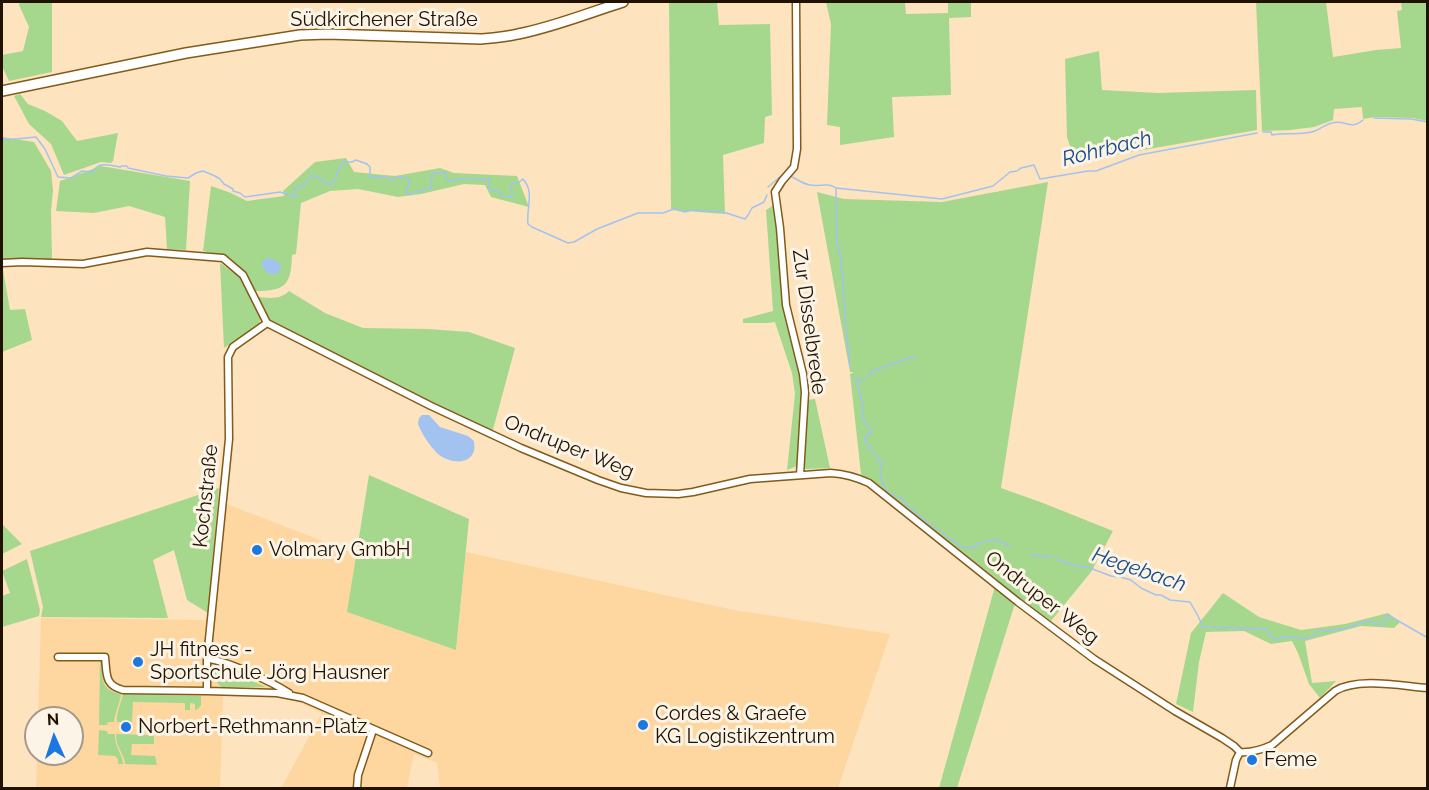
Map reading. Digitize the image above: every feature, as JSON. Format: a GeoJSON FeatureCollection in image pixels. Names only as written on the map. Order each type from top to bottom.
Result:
{"type":"FeatureCollection","features":[{"type":"Feature","properties":{"kind":"street","name":"Südkirchener Straße"},"geometry":{"type":"LineString","coordinates":[[2,91],[186,54],[300,35],[480,39],[501,37],[542,28],[623,2]]}},
{"type":"Feature","properties":{"kind":"street","name":"Zur Disselbrede"},"geometry":{"type":"LineString","coordinates":[[796,2],[797,149],[794,167],[775,192],[786,305],[803,374],[805,392],[800,475]]}},
{"type":"Feature","properties":{"kind":"street"},"geometry":{"type":"LineString","coordinates":[[2,263],[84,264],[147,252],[223,258],[243,275],[267,322]]}},
{"type":"Feature","properties":{"kind":"street","name":"Ondruper Weg"},"geometry":{"type":"LineString","coordinates":[[267,322],[441,411],[521,448],[621,488],[646,493],[678,494],[750,479],[844,474],[858,478],[869,483],[1018,602],[1094,659],[1222,738],[1240,752]]}},
{"type":"Feature","properties":{"kind":"street","name":"Kochstraße"},"geometry":{"type":"LineString","coordinates":[[207,691],[207,659],[229,439],[228,357],[233,347],[267,322]]}},
{"type":"Feature","properties":{"kind":"street"},"geometry":{"type":"LineString","coordinates":[[58,657],[105,657],[108,679],[114,688],[123,690],[292,695],[428,753]]}},
{"type":"Feature","properties":{"kind":"street"},"geometry":{"type":"LineString","coordinates":[[207,659],[219,660],[278,686],[292,695]]}},
{"type":"Feature","properties":{"kind":"street"},"geometry":{"type":"LineString","coordinates":[[1230,789],[1240,752],[1251,753],[1272,745],[1343,686],[1362,683],[1428,688]]}},
{"type":"Feature","properties":{"kind":"street"},"geometry":{"type":"LineString","coordinates":[[357,789],[358,775],[373,730]]}},
{"type":"Feature","properties":{"kind":"shaded area"},"geometry":{"type":"Polygon","coordinates":[[[227,504],[356,554],[348,612],[456,650],[466,552],[734,610],[890,634],[838,788],[440,788],[437,763],[414,754],[407,788],[281,788],[322,713],[295,701],[280,698],[223,696],[220,788],[36,788],[37,766],[84,766],[84,706],[38,706],[41,618],[207,620],[218,506],[227,504]]]}},
{"type":"Feature","properties":{"kind":"green space"},"geometry":{"type":"Polygon","coordinates":[[[20,2],[52,2],[52,72],[9,81],[2,66],[2,55],[23,51],[29,27],[19,5],[20,2]]]}},
{"type":"Feature","properties":{"kind":"green space"},"geometry":{"type":"Polygon","coordinates":[[[669,2],[717,2],[719,25],[770,24],[772,115],[765,117],[764,143],[723,155],[725,214],[671,210],[669,2]]]}},
{"type":"Feature","properties":{"kind":"green space"},"geometry":{"type":"Polygon","coordinates":[[[826,2],[905,3],[906,14],[948,13],[948,2],[971,2],[971,17],[949,18],[951,95],[892,97],[894,137],[840,145],[840,127],[827,125],[831,24],[826,2]]]}},
{"type":"Feature","properties":{"kind":"green space"},"geometry":{"type":"Polygon","coordinates":[[[1256,2],[1326,2],[1333,57],[1401,48],[1397,11],[1402,10],[1401,2],[1427,2],[1427,121],[1413,118],[1363,119],[1362,107],[1334,109],[1333,120],[1314,127],[1262,131],[1256,2]]]}},
{"type":"Feature","properties":{"kind":"green space"},"geometry":{"type":"Polygon","coordinates":[[[1099,51],[1102,90],[1157,93],[1256,90],[1257,130],[1075,162],[1067,137],[1065,59],[1099,51]]]}},
{"type":"Feature","properties":{"kind":"green space"},"geometry":{"type":"Polygon","coordinates":[[[20,94],[28,104],[62,121],[77,141],[118,133],[113,161],[111,163],[101,162],[64,175],[51,144],[29,124],[14,96],[20,94]]]}},
{"type":"Feature","properties":{"kind":"green space"},"geometry":{"type":"Polygon","coordinates":[[[2,137],[34,142],[51,171],[52,258],[49,261],[2,260],[2,137]]]}},
{"type":"Feature","properties":{"kind":"green space"},"geometry":{"type":"Polygon","coordinates":[[[346,158],[354,172],[395,176],[440,168],[454,173],[517,176],[529,207],[491,197],[485,185],[464,184],[398,197],[358,189],[330,191],[301,203],[296,254],[292,255],[288,280],[280,288],[274,290],[255,291],[246,275],[229,257],[203,251],[211,186],[247,201],[284,196],[283,191],[315,162],[346,158]]]}},
{"type":"Feature","properties":{"kind":"green space"},"geometry":{"type":"Polygon","coordinates":[[[101,166],[190,181],[186,250],[167,249],[165,217],[129,206],[94,213],[56,211],[60,181],[101,166]]]}},
{"type":"Feature","properties":{"kind":"green space"},"geometry":{"type":"Polygon","coordinates":[[[1048,182],[1001,488],[1113,531],[1091,572],[1051,621],[1017,597],[957,788],[939,788],[997,579],[861,474],[850,374],[854,372],[850,372],[817,192],[844,199],[942,202],[1048,182]]]}},
{"type":"Feature","properties":{"kind":"green space"},"geometry":{"type":"Polygon","coordinates":[[[774,205],[783,305],[800,373],[802,392],[797,466],[787,470],[795,394],[792,373],[775,322],[743,323],[743,319],[773,311],[766,210],[774,205]]]}},
{"type":"Feature","properties":{"kind":"green space"},"geometry":{"type":"Polygon","coordinates":[[[220,263],[241,278],[261,316],[259,325],[224,348],[220,263]]]}},
{"type":"Feature","properties":{"kind":"green space"},"geometry":{"type":"Polygon","coordinates":[[[2,264],[10,310],[25,309],[32,340],[2,352],[2,264]]]}},
{"type":"Feature","properties":{"kind":"green space"},"geometry":{"type":"Polygon","coordinates":[[[289,291],[325,313],[363,328],[469,332],[515,348],[492,433],[270,320],[258,297],[278,297],[289,291]]]}},
{"type":"Feature","properties":{"kind":"green space"},"geometry":{"type":"Polygon","coordinates":[[[815,399],[830,468],[806,469],[802,465],[807,400],[815,399]]]}},
{"type":"Feature","properties":{"kind":"green space"},"geometry":{"type":"Polygon","coordinates":[[[369,475],[469,519],[456,650],[347,612],[369,475]]]}},
{"type":"Feature","properties":{"kind":"green space"},"geometry":{"type":"Polygon","coordinates":[[[219,488],[208,613],[187,600],[174,550],[153,560],[168,618],[41,617],[43,607],[30,551],[219,488]]]}},
{"type":"Feature","properties":{"kind":"green space"},"geometry":{"type":"Polygon","coordinates":[[[2,524],[22,544],[2,554],[2,524]]]}},
{"type":"Feature","properties":{"kind":"green space"},"geometry":{"type":"Polygon","coordinates":[[[27,559],[40,610],[39,616],[2,627],[2,596],[10,593],[2,571],[27,559]]]}},
{"type":"Feature","properties":{"kind":"green space"},"geometry":{"type":"Polygon","coordinates":[[[1223,593],[1259,617],[1301,630],[1345,624],[1388,613],[1400,622],[1394,628],[1361,626],[1305,641],[1312,683],[1336,681],[1320,698],[1309,684],[1292,641],[1271,644],[1244,631],[1206,632],[1199,662],[1193,712],[1176,704],[1191,633],[1223,593]]]}},
{"type":"Feature","properties":{"kind":"green space"},"geometry":{"type":"Polygon","coordinates":[[[100,661],[106,687],[121,694],[114,722],[108,722],[107,725],[99,725],[100,661]]]}},
{"type":"Feature","properties":{"kind":"green space"},"geometry":{"type":"Polygon","coordinates":[[[217,666],[266,687],[222,687],[214,677],[213,671],[217,666]]]}},
{"type":"Feature","properties":{"kind":"green space"},"geometry":{"type":"Polygon","coordinates":[[[123,694],[201,696],[201,705],[195,710],[195,704],[190,703],[190,710],[185,710],[185,703],[133,702],[132,722],[117,722],[123,694]]]}},
{"type":"Feature","properties":{"kind":"green space"},"geometry":{"type":"Polygon","coordinates":[[[99,730],[115,734],[123,764],[118,764],[115,756],[98,755],[99,730]]]}},
{"type":"Feature","properties":{"kind":"green space"},"geometry":{"type":"Polygon","coordinates":[[[116,734],[154,735],[154,744],[132,744],[131,755],[155,756],[157,765],[125,764],[116,734]]]}},
{"type":"Feature","properties":{"kind":"water"},"geometry":{"type":"Polygon","coordinates":[[[268,258],[281,265],[279,273],[269,274],[265,270],[262,261],[268,258]]]}},
{"type":"Feature","properties":{"kind":"water"},"geometry":{"type":"Polygon","coordinates":[[[422,415],[429,415],[440,427],[468,436],[474,441],[471,456],[462,461],[451,461],[437,453],[418,424],[422,415]]]}},
{"type":"Feature","properties":{"kind":"waterway","name":"Rohrbach"},"geometry":{"type":"LineString","coordinates":[[1374,118],[1428,122]]}},
{"type":"Feature","properties":{"kind":"waterway","name":"Rohrbach"},"geometry":{"type":"LineString","coordinates":[[1263,132],[1271,132],[1272,135],[1304,133],[1315,131],[1332,123],[1354,125],[1363,120]]}},
{"type":"Feature","properties":{"kind":"waterway","name":"Rohrbach"},"geometry":{"type":"LineString","coordinates":[[836,188],[942,199],[993,186],[1010,172],[1034,165],[1040,179],[1096,171],[1139,155],[1257,133]]}},
{"type":"Feature","properties":{"kind":"waterway","name":"Hegebach"},"geometry":{"type":"LineString","coordinates":[[2,137],[5,140],[36,137],[45,149],[58,177],[71,178],[82,171],[92,172],[98,166],[104,165],[127,166],[166,176],[188,178],[203,171],[220,179],[233,191],[245,197],[280,192],[296,197],[295,189],[305,185],[313,175],[330,185],[343,162],[356,160],[370,167],[370,177],[383,177],[390,180],[408,179],[410,181],[407,194],[431,188],[432,174],[445,172],[448,181],[489,179],[490,190],[498,191],[504,197],[512,197],[512,183],[518,183],[523,179],[529,189],[528,224],[568,243],[638,213],[663,213],[674,209],[685,212],[691,210],[723,212],[745,219],[752,208],[764,202],[767,195]]}},
{"type":"Feature","properties":{"kind":"waterway"},"geometry":{"type":"LineString","coordinates":[[768,187],[781,176]]}},
{"type":"Feature","properties":{"kind":"waterway","name":"Hegebach"},"geometry":{"type":"LineString","coordinates":[[790,176],[807,184],[830,185],[836,188],[837,244],[841,257],[850,367]]}},
{"type":"Feature","properties":{"kind":"waterway"},"geometry":{"type":"LineString","coordinates":[[868,377],[872,371],[916,356]]}},
{"type":"Feature","properties":{"kind":"waterway"},"geometry":{"type":"LineString","coordinates":[[854,377],[858,381],[863,419],[872,432],[864,437],[870,445],[868,448],[878,456],[878,462],[883,462],[880,474],[888,492],[904,499],[904,503],[962,547],[973,548],[976,544],[993,540],[1010,547]]}},
{"type":"Feature","properties":{"kind":"waterway"},"geometry":{"type":"LineString","coordinates":[[858,381],[865,379]]}},
{"type":"Feature","properties":{"kind":"waterway"},"geometry":{"type":"LineString","coordinates":[[1031,555],[1051,557]]}},
{"type":"Feature","properties":{"kind":"waterway","name":"Hegebach"},"geometry":{"type":"LineString","coordinates":[[1056,559],[1131,580],[1141,588],[1170,600],[1190,602],[1203,627],[1267,629],[1270,636],[1276,640],[1286,637],[1307,639],[1319,630],[1343,629],[1367,621],[1383,625],[1388,615],[1428,638]]}},
{"type":"Feature","properties":{"kind":"place","name":"Volmary GmbH"},"geometry":{"type":"Point","coordinates":[257,550]}},
{"type":"Feature","properties":{"kind":"place","name":"JH fitness - Sportschule Jörg Hausner"},"geometry":{"type":"Point","coordinates":[138,662]}},
{"type":"Feature","properties":{"kind":"place","name":"Cordes & Graefe KG Logistikzentrum"},"geometry":{"type":"Point","coordinates":[643,725]}},
{"type":"Feature","properties":{"kind":"place","name":"Norbert-Rethmann-Platz"},"geometry":{"type":"Point","coordinates":[126,727]}},
{"type":"Feature","properties":{"kind":"place","name":"Feme"},"geometry":{"type":"Point","coordinates":[1252,760]}}]}
